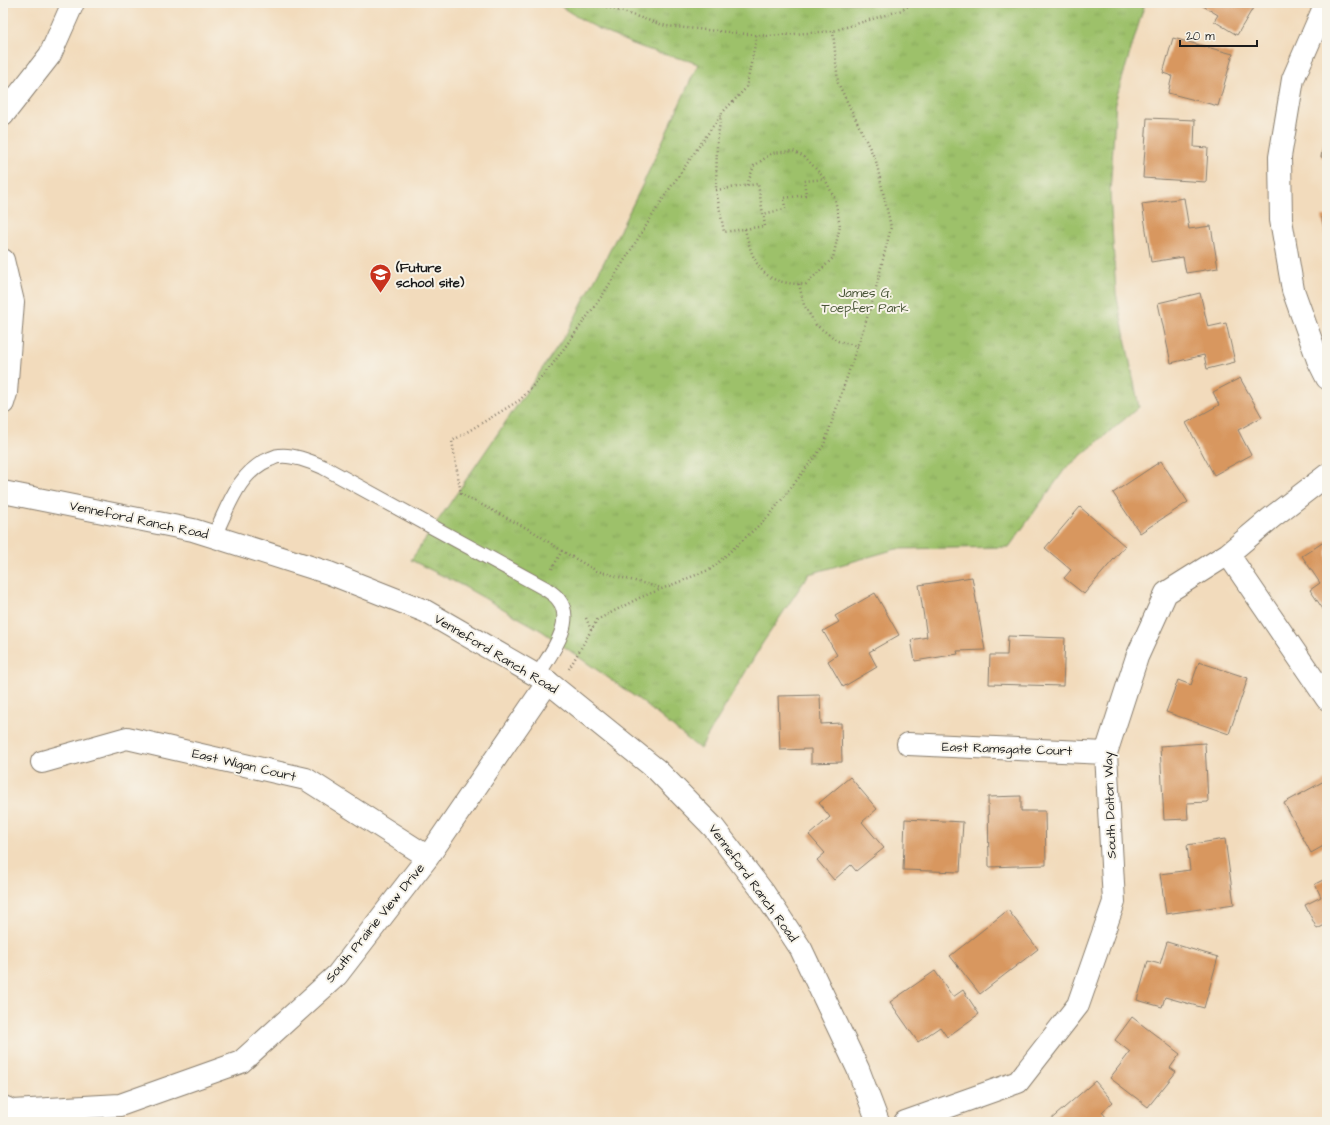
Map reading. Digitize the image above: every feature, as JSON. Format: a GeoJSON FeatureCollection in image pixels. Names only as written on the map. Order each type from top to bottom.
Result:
{"type":"FeatureCollection","features":[{"type":"Feature","properties":{"kind":"street"},"geometry":{"type":"LineString","coordinates":[[3,115],[50,55],[73,3]]}},
{"type":"Feature","properties":{"kind":"street"},"geometry":{"type":"LineString","coordinates":[[1326,3],[1293,79],[1280,156],[1281,220],[1293,290],[1318,360],[1327,378]]}},
{"type":"Feature","properties":{"kind":"street"},"geometry":{"type":"LineString","coordinates":[[3,260],[13,302],[6,393],[3,403]]}},
{"type":"Feature","properties":{"kind":"street","name":"South Dolton Way"},"geometry":{"type":"LineString","coordinates":[[905,1122],[1018,1082],[1078,1005],[1114,902],[1106,753],[1137,657],[1166,593],[1228,554],[1271,518],[1327,476]]}},
{"type":"Feature","properties":{"kind":"street","name":"Venneford Ranch Road"},"geometry":{"type":"LineString","coordinates":[[3,492],[193,530],[328,572],[425,611],[548,683],[656,770],[714,828],[764,894],[801,949],[858,1069],[878,1122]]}},
{"type":"Feature","properties":{"kind":"street"},"geometry":{"type":"LineString","coordinates":[[1228,554],[1327,699]]}},
{"type":"Feature","properties":{"kind":"street","name":"South Prairie View Drive"},"geometry":{"type":"LineString","coordinates":[[3,1107],[13,1110],[120,1105],[241,1062],[337,975],[428,857],[548,683]]}},
{"type":"Feature","properties":{"kind":"street","name":"East Wigan Court"},"geometry":{"type":"LineString","coordinates":[[42,762],[127,738],[306,779],[428,857]]}},
{"type":"Feature","properties":{"kind":"street","name":"East Ramsgate Court"},"geometry":{"type":"LineString","coordinates":[[908,744],[1106,753]]}},
{"type":"Feature","properties":{"kind":"lane"},"geometry":{"type":"LineString","coordinates":[[214,536],[239,484],[251,470],[261,463],[279,456],[304,459],[323,467],[546,589],[558,599],[563,608],[565,624],[548,683]]}},
{"type":"Feature","properties":{"kind":"path"},"geometry":{"type":"LineString","coordinates":[[595,3],[666,26],[758,36],[832,31],[902,10],[912,3]]}},
{"type":"Feature","properties":{"kind":"path"},"geometry":{"type":"LineString","coordinates":[[548,683],[591,630],[597,620],[639,598],[711,569],[769,516],[824,445],[873,300],[891,227],[876,161],[838,83],[832,31]]}},
{"type":"Feature","properties":{"kind":"path"},"geometry":{"type":"LineString","coordinates":[[662,588],[597,571],[562,552],[534,532],[461,494],[452,441],[520,400],[552,365],[602,296],[666,194],[722,112],[746,88],[758,36]]}},
{"type":"Feature","properties":{"kind":"path"},"geometry":{"type":"LineString","coordinates":[[716,190],[758,184],[765,226],[724,232],[716,190],[717,143],[722,112]]}},
{"type":"Feature","properties":{"kind":"path"},"geometry":{"type":"LineString","coordinates":[[745,229],[750,248],[757,264],[769,276],[782,282],[806,284],[833,258],[840,226],[836,199],[825,179],[806,158],[793,151],[772,153],[754,166],[747,186]]}},
{"type":"Feature","properties":{"kind":"path"},"geometry":{"type":"LineString","coordinates":[[763,214],[785,209],[784,198],[806,195],[804,181],[825,179]]}},
{"type":"Feature","properties":{"kind":"path"},"geometry":{"type":"LineString","coordinates":[[799,284],[804,305],[816,325],[838,341],[858,346]]}},
{"type":"Feature","properties":{"kind":"path"},"geometry":{"type":"LineString","coordinates":[[556,575],[551,570],[562,552]]}},
{"type":"Feature","properties":{"kind":"path"},"geometry":{"type":"LineString","coordinates":[[584,612],[591,630]]}},
{"type":"Feature","properties":{"kind":"green space","name":"James G. Toepfer Park"},"geometry":{"type":"Polygon","coordinates":[[[556,3],[1145,3],[1116,99],[1110,193],[1116,293],[1139,407],[1065,469],[1009,547],[896,549],[809,574],[762,644],[700,749],[641,701],[542,631],[463,586],[411,560],[568,331],[641,188],[698,64],[632,44],[580,19],[556,3]]]}},
{"type":"Feature","properties":{"kind":"building"},"geometry":{"type":"Polygon","coordinates":[[[1198,3],[1256,3],[1237,35],[1214,21],[1218,15],[1198,3]]]}},
{"type":"Feature","properties":{"kind":"building"},"geometry":{"type":"Polygon","coordinates":[[[1173,38],[1233,54],[1218,106],[1168,93],[1172,76],[1163,73],[1173,38]]]}},
{"type":"Feature","properties":{"kind":"building"},"geometry":{"type":"Polygon","coordinates":[[[1147,118],[1195,120],[1194,147],[1208,148],[1206,182],[1143,178],[1147,118]]]}},
{"type":"Feature","properties":{"kind":"building"},"geometry":{"type":"Polygon","coordinates":[[[1327,131],[1327,158],[1321,157],[1327,131]]]}},
{"type":"Feature","properties":{"kind":"building"},"geometry":{"type":"Polygon","coordinates":[[[1184,198],[1189,229],[1211,226],[1218,268],[1186,273],[1183,257],[1151,262],[1142,204],[1184,198]]]}},
{"type":"Feature","properties":{"kind":"building"},"geometry":{"type":"Polygon","coordinates":[[[1322,216],[1327,216],[1327,244],[1326,244],[1322,216]]]}},
{"type":"Feature","properties":{"kind":"building"},"geometry":{"type":"Polygon","coordinates":[[[1200,293],[1208,327],[1226,323],[1235,362],[1207,369],[1204,355],[1171,363],[1158,303],[1200,293]]]}},
{"type":"Feature","properties":{"kind":"building"},"geometry":{"type":"Polygon","coordinates":[[[1240,378],[1262,417],[1238,430],[1251,455],[1214,475],[1186,423],[1219,405],[1213,392],[1240,378]]]}},
{"type":"Feature","properties":{"kind":"building"},"geometry":{"type":"Polygon","coordinates":[[[1161,461],[1188,502],[1140,533],[1113,493],[1161,461]]]}},
{"type":"Feature","properties":{"kind":"building"},"geometry":{"type":"Polygon","coordinates":[[[1080,507],[1125,546],[1084,594],[1064,578],[1071,570],[1045,548],[1080,507]]]}},
{"type":"Feature","properties":{"kind":"building"},"geometry":{"type":"Polygon","coordinates":[[[1327,540],[1327,615],[1310,590],[1320,583],[1302,556],[1327,540]]]}},
{"type":"Feature","properties":{"kind":"building"},"geometry":{"type":"Polygon","coordinates":[[[972,577],[985,650],[957,651],[958,654],[915,661],[911,640],[927,637],[919,585],[972,577]]]}},
{"type":"Feature","properties":{"kind":"building"},"geometry":{"type":"Polygon","coordinates":[[[875,593],[899,635],[869,652],[877,667],[843,687],[828,661],[837,655],[823,631],[839,622],[835,616],[875,593]]]}},
{"type":"Feature","properties":{"kind":"building"},"geometry":{"type":"Polygon","coordinates":[[[1008,636],[1065,638],[1063,686],[989,684],[990,655],[1007,655],[1008,636]]]}},
{"type":"Feature","properties":{"kind":"building"},"geometry":{"type":"Polygon","coordinates":[[[1199,662],[1248,678],[1229,734],[1166,712],[1178,680],[1191,685],[1199,662]]]}},
{"type":"Feature","properties":{"kind":"building"},"geometry":{"type":"Polygon","coordinates":[[[820,695],[821,724],[841,723],[842,762],[811,763],[811,749],[780,750],[778,696],[820,695]]]}},
{"type":"Feature","properties":{"kind":"building"},"geometry":{"type":"Polygon","coordinates":[[[1205,743],[1208,802],[1187,803],[1188,819],[1164,820],[1160,746],[1205,743]]]}},
{"type":"Feature","properties":{"kind":"building"},"geometry":{"type":"Polygon","coordinates":[[[850,777],[877,809],[862,822],[884,848],[856,871],[851,865],[834,880],[817,860],[825,853],[809,835],[830,817],[819,803],[850,777]]]}},
{"type":"Feature","properties":{"kind":"building"},"geometry":{"type":"Polygon","coordinates":[[[1326,780],[1327,844],[1311,853],[1284,803],[1326,780]]]}},
{"type":"Feature","properties":{"kind":"building"},"geometry":{"type":"Polygon","coordinates":[[[1021,796],[1021,811],[1045,811],[1046,865],[989,867],[988,797],[1021,796]]]}},
{"type":"Feature","properties":{"kind":"building"},"geometry":{"type":"Polygon","coordinates":[[[905,819],[963,822],[960,872],[903,870],[905,819]]]}},
{"type":"Feature","properties":{"kind":"building"},"geometry":{"type":"Polygon","coordinates":[[[1225,839],[1234,904],[1166,914],[1160,874],[1190,870],[1187,845],[1225,839]]]}},
{"type":"Feature","properties":{"kind":"building"},"geometry":{"type":"Polygon","coordinates":[[[1327,878],[1327,924],[1317,929],[1305,905],[1321,897],[1315,884],[1327,878]]]}},
{"type":"Feature","properties":{"kind":"building"},"geometry":{"type":"Polygon","coordinates":[[[1008,910],[1038,949],[980,994],[950,956],[1008,910]]]}},
{"type":"Feature","properties":{"kind":"building"},"geometry":{"type":"Polygon","coordinates":[[[1167,942],[1218,957],[1204,1008],[1165,997],[1162,1007],[1137,1000],[1148,961],[1160,964],[1167,942]]]}},
{"type":"Feature","properties":{"kind":"building"},"geometry":{"type":"Polygon","coordinates":[[[935,971],[953,997],[963,990],[979,1014],[947,1037],[940,1027],[918,1042],[890,1002],[935,971]]]}},
{"type":"Feature","properties":{"kind":"building"},"geometry":{"type":"Polygon","coordinates":[[[1132,1017],[1180,1054],[1170,1068],[1176,1072],[1148,1107],[1110,1078],[1130,1052],[1115,1040],[1132,1017]]]}},
{"type":"Feature","properties":{"kind":"building"},"geometry":{"type":"Polygon","coordinates":[[[1095,1081],[1113,1102],[1102,1112],[1110,1122],[1048,1122],[1095,1081]]]}},
{"type":"Feature","properties":{"kind":"place","name":"(Future school site)"},"geometry":{"type":"Point","coordinates":[381,294]}}]}
